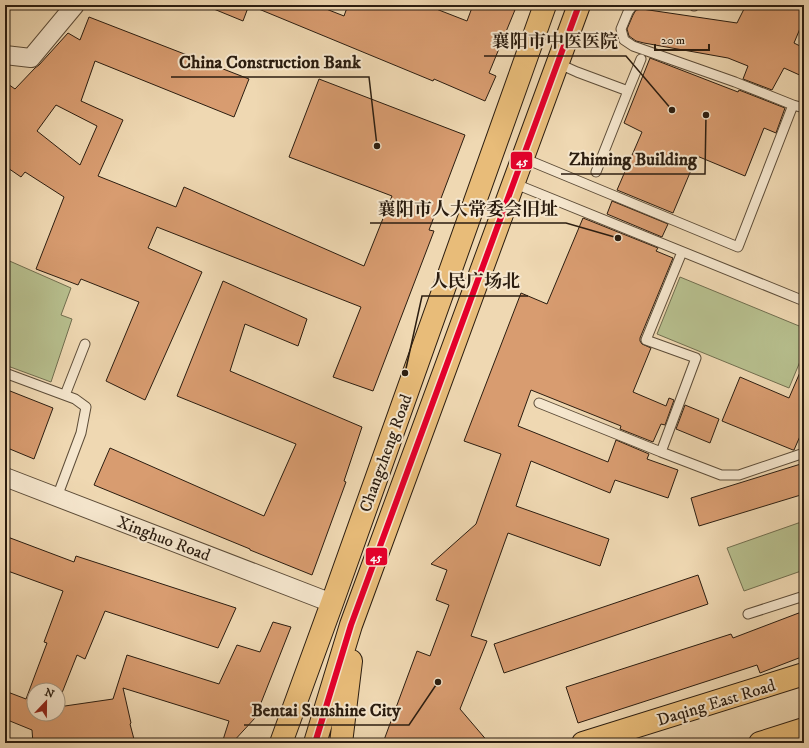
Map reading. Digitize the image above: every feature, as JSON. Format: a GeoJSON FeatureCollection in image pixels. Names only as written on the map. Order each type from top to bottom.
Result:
{"type":"FeatureCollection","features":[{"type":"Feature","properties":{"kind":"main road","name":"Changzheng Road"},"geometry":{"type":"LineString","coordinates":[[281,743],[545,5]]}},
{"type":"Feature","properties":{"kind":"main road","name":"Changzheng Road"},"geometry":{"type":"LineString","coordinates":[[315,743],[351,624],[579,5]]}},
{"type":"Feature","properties":{"kind":"main road"},"geometry":{"type":"LineString","coordinates":[[264,743],[299,666],[344,545],[362,518]]}},
{"type":"Feature","properties":{"kind":"main road"},"geometry":{"type":"LineString","coordinates":[[341,743],[352,651],[351,624]]}},
{"type":"Feature","properties":{"kind":"main road","name":"Daqing East Road"},"geometry":{"type":"LineString","coordinates":[[583,743],[804,674]]}},
{"type":"Feature","properties":{"kind":"main road"},"geometry":{"type":"LineString","coordinates":[[760,743],[804,728]]}},
{"type":"Feature","properties":{"kind":"street"},"geometry":{"type":"LineString","coordinates":[[5,55],[31,58],[75,5]]}},
{"type":"Feature","properties":{"kind":"street","name":"Xinghuo Road"},"geometry":{"type":"LineString","coordinates":[[5,477],[324,600]]}},
{"type":"Feature","properties":{"kind":"lane"},"geometry":{"type":"LineString","coordinates":[[633,5],[628,12],[621,29],[624,40],[633,46],[804,108]]}},
{"type":"Feature","properties":{"kind":"lane"},"geometry":{"type":"LineString","coordinates":[[596,172],[641,60]]}},
{"type":"Feature","properties":{"kind":"lane"},"geometry":{"type":"LineString","coordinates":[[558,63],[628,91]]}},
{"type":"Feature","properties":{"kind":"lane"},"geometry":{"type":"LineString","coordinates":[[523,158],[738,247],[793,105]]}},
{"type":"Feature","properties":{"kind":"lane"},"geometry":{"type":"LineString","coordinates":[[513,183],[804,301]]}},
{"type":"Feature","properties":{"kind":"lane"},"geometry":{"type":"LineString","coordinates":[[661,452],[696,358],[646,340],[682,252]]}},
{"type":"Feature","properties":{"kind":"lane"},"geometry":{"type":"LineString","coordinates":[[65,395],[85,344]]}},
{"type":"Feature","properties":{"kind":"lane"},"geometry":{"type":"LineString","coordinates":[[5,373],[75,399],[86,407],[81,432],[57,497]]}},
{"type":"Feature","properties":{"kind":"lane"},"geometry":{"type":"LineString","coordinates":[[539,403],[721,476],[738,475],[804,453]]}},
{"type":"Feature","properties":{"kind":"lane"},"geometry":{"type":"LineString","coordinates":[[748,614],[804,596]]}},
{"type":"Feature","properties":{"kind":"green space"},"geometry":{"type":"Polygon","coordinates":[[[5,259],[71,288],[61,315],[72,319],[51,382],[5,365],[5,259]]]}},
{"type":"Feature","properties":{"kind":"green space"},"geometry":{"type":"Polygon","coordinates":[[[680,277],[804,328],[804,352],[789,388],[657,334],[680,277]]]}},
{"type":"Feature","properties":{"kind":"green space"},"geometry":{"type":"Polygon","coordinates":[[[804,521],[804,570],[744,591],[727,548],[804,521]]]}},
{"type":"Feature","properties":{"kind":"building"},"geometry":{"type":"Polygon","coordinates":[[[204,5],[249,5],[243,21],[204,5]]]}},
{"type":"Feature","properties":{"kind":"building"},"geometry":{"type":"Polygon","coordinates":[[[249,5],[316,5],[344,16],[348,5],[426,5],[467,21],[473,5],[517,5],[489,73],[496,76],[485,101],[249,5]]]}},
{"type":"Feature","properties":{"kind":"building"},"geometry":{"type":"Polygon","coordinates":[[[746,5],[804,5],[804,19],[794,43],[804,48],[804,77],[784,68],[772,90],[743,79],[748,66],[728,58],[636,41],[629,36],[627,29],[636,10],[642,9],[737,23],[746,5]]]}},
{"type":"Feature","properties":{"kind":"building"},"geometry":{"type":"Polygon","coordinates":[[[89,17],[249,79],[234,117],[95,61],[81,101],[123,120],[98,176],[176,207],[184,187],[364,266],[392,196],[289,157],[319,79],[465,135],[429,230],[434,231],[373,391],[333,377],[361,307],[157,227],[148,248],[202,272],[145,400],[106,381],[139,302],[81,279],[78,285],[36,269],[64,197],[25,172],[21,177],[5,166],[5,82],[15,89],[68,33],[80,40],[89,17]],[[56,105],[37,131],[80,165],[97,126],[56,105]]]}},
{"type":"Feature","properties":{"kind":"building"},"geometry":{"type":"Polygon","coordinates":[[[650,58],[738,92],[739,90],[785,108],[776,133],[764,128],[745,176],[697,156],[673,213],[617,190],[642,132],[624,123],[650,58]]]}},
{"type":"Feature","properties":{"kind":"building"},"geometry":{"type":"Polygon","coordinates":[[[612,201],[668,224],[662,237],[607,214],[612,201]]]}},
{"type":"Feature","properties":{"kind":"building"},"geometry":{"type":"Polygon","coordinates":[[[583,218],[658,248],[656,251],[673,258],[640,338],[642,344],[651,348],[633,392],[666,406],[669,398],[674,400],[665,425],[661,424],[653,442],[620,429],[621,426],[531,390],[518,426],[608,462],[616,440],[649,454],[647,459],[678,470],[668,498],[615,480],[610,493],[531,461],[516,506],[609,539],[600,566],[508,533],[471,636],[487,641],[460,709],[489,743],[392,743],[384,740],[417,651],[430,656],[449,605],[436,600],[447,570],[431,564],[476,524],[501,454],[464,441],[521,293],[547,304],[583,218]]]}},
{"type":"Feature","properties":{"kind":"building"},"geometry":{"type":"Polygon","coordinates":[[[223,281],[307,319],[298,346],[245,324],[230,371],[362,427],[344,481],[346,482],[312,575],[94,485],[110,448],[264,516],[296,444],[177,396],[223,281]]]}},
{"type":"Feature","properties":{"kind":"building"},"geometry":{"type":"Polygon","coordinates":[[[804,363],[804,427],[794,450],[722,421],[740,377],[789,398],[804,363]]]}},
{"type":"Feature","properties":{"kind":"building"},"geometry":{"type":"Polygon","coordinates":[[[5,389],[53,408],[34,459],[5,447],[5,389]]]}},
{"type":"Feature","properties":{"kind":"building"},"geometry":{"type":"Polygon","coordinates":[[[685,405],[719,419],[710,443],[676,429],[685,405]]]}},
{"type":"Feature","properties":{"kind":"building"},"geometry":{"type":"Polygon","coordinates":[[[804,463],[804,494],[699,526],[691,498],[804,463]]]}},
{"type":"Feature","properties":{"kind":"building"},"geometry":{"type":"Polygon","coordinates":[[[5,536],[74,562],[76,556],[236,608],[218,648],[105,611],[85,659],[77,655],[66,683],[32,682],[47,643],[44,642],[63,591],[5,570],[5,536]]]}},
{"type":"Feature","properties":{"kind":"building"},"geometry":{"type":"Polygon","coordinates":[[[698,575],[708,604],[504,673],[494,644],[698,575]]]}},
{"type":"Feature","properties":{"kind":"building"},"geometry":{"type":"Polygon","coordinates":[[[804,611],[804,656],[760,673],[757,665],[578,723],[566,687],[731,634],[733,638],[804,611]]]}},
{"type":"Feature","properties":{"kind":"building"},"geometry":{"type":"Polygon","coordinates":[[[273,622],[291,627],[255,718],[232,743],[222,743],[229,721],[123,688],[135,743],[33,743],[32,730],[5,719],[5,691],[26,699],[26,722],[66,722],[66,706],[113,699],[127,655],[219,684],[237,645],[260,652],[273,622]]]}},
{"type":"Feature","properties":{"kind":"transit line","name":"45"},"geometry":{"type":"LineString","coordinates":[[315,743],[351,625],[579,5]]}},
{"type":"Feature","properties":{"kind":"place","name":"襄阳市中医医院"},"geometry":{"type":"Point","coordinates":[672,110]}},
{"type":"Feature","properties":{"kind":"place","name":"Zhiming Building"},"geometry":{"type":"Point","coordinates":[706,115]}},
{"type":"Feature","properties":{"kind":"place","name":"China Construction Bank"},"geometry":{"type":"Point","coordinates":[377,146]}},
{"type":"Feature","properties":{"kind":"place","name":"襄阳市人大常委会旧址"},"geometry":{"type":"Point","coordinates":[618,238]}},
{"type":"Feature","properties":{"kind":"place","name":"人民广场北"},"geometry":{"type":"Point","coordinates":[405,373]}},
{"type":"Feature","properties":{"kind":"place","name":"Bentai Sunshine City"},"geometry":{"type":"Point","coordinates":[438,682]}}]}
